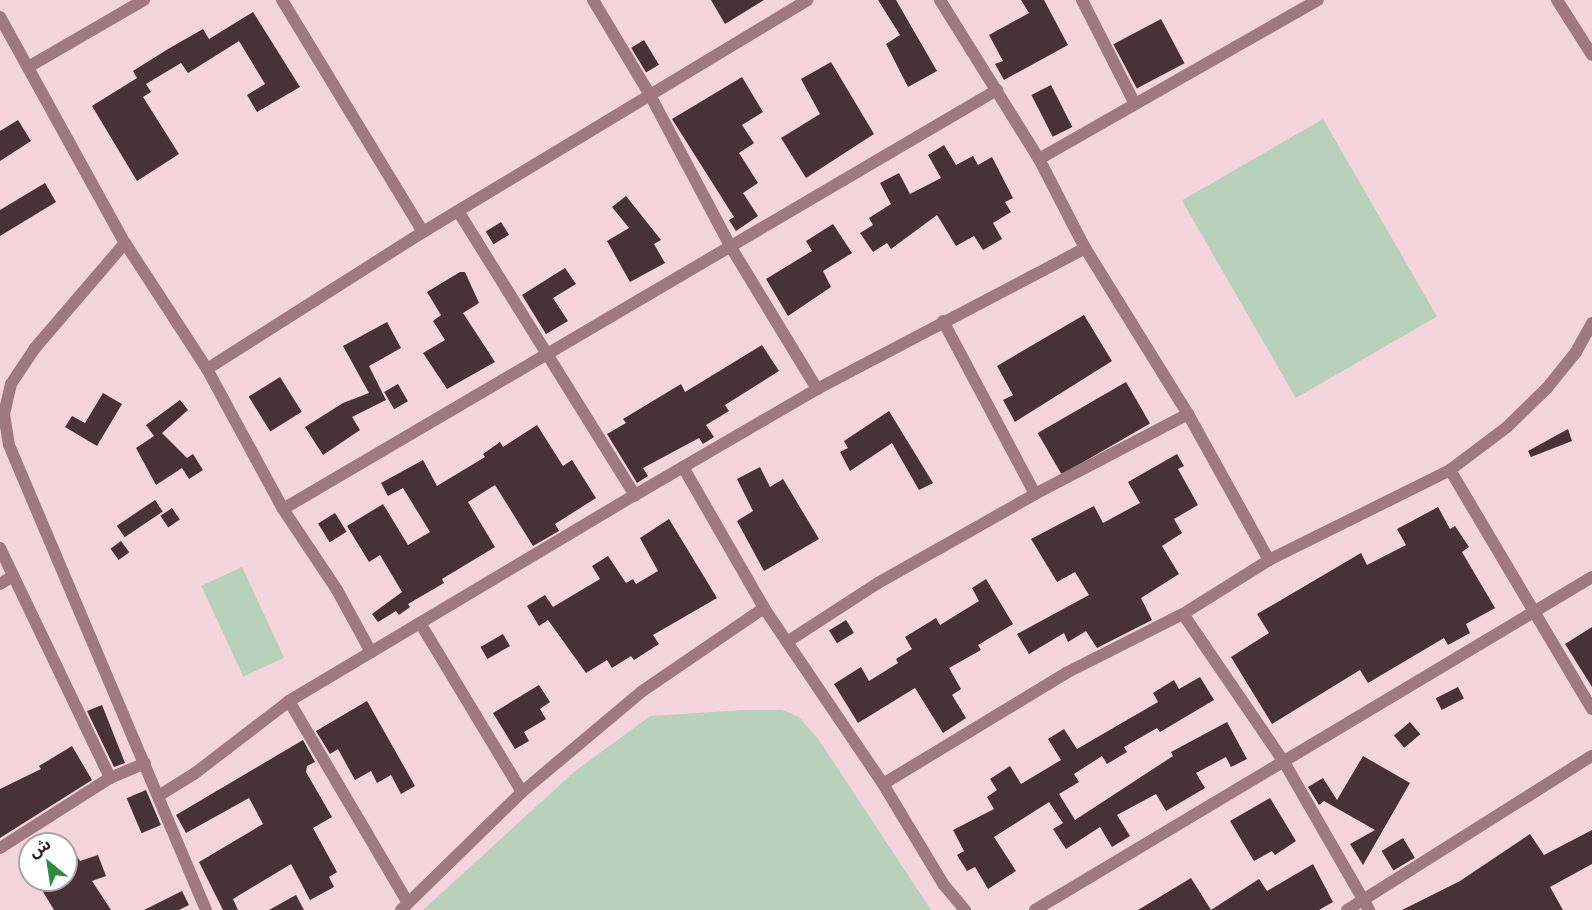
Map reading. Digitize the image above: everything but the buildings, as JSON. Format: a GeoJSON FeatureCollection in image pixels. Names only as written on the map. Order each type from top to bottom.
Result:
{"type":"FeatureCollection","features":[{"type":"Feature","properties":{"kind":"street"},"geometry":{"type":"LineString","coordinates":[[30,66],[144,0]]}},
{"type":"Feature","properties":{"kind":"street"},"geometry":{"type":"LineString","coordinates":[[282,0],[423,232]]}},
{"type":"Feature","properties":{"kind":"street"},"geometry":{"type":"LineString","coordinates":[[593,0],[650,95],[732,249],[817,389]]}},
{"type":"Feature","properties":{"kind":"street"},"geometry":{"type":"LineString","coordinates":[[207,369],[423,232],[807,0]]}},
{"type":"Feature","properties":{"kind":"street"},"geometry":{"type":"LineString","coordinates":[[940,0],[1039,159],[1085,248],[1188,414],[1269,560]]}},
{"type":"Feature","properties":{"kind":"street"},"geometry":{"type":"LineString","coordinates":[[1082,0],[1135,104]]}},
{"type":"Feature","properties":{"kind":"street"},"geometry":{"type":"LineString","coordinates":[[1039,159],[1318,0]]}},
{"type":"Feature","properties":{"kind":"street"},"geometry":{"type":"LineString","coordinates":[[1560,1],[1592,55]]}},
{"type":"Feature","properties":{"kind":"street"},"geometry":{"type":"LineString","coordinates":[[0,17],[30,66],[125,243],[207,369],[283,509],[337,590],[371,652]]}},
{"type":"Feature","properties":{"kind":"street"},"geometry":{"type":"LineString","coordinates":[[283,509],[732,249],[997,90]]}},
{"type":"Feature","properties":{"kind":"street"},"geometry":{"type":"LineString","coordinates":[[458,211],[546,356],[635,495]]}},
{"type":"Feature","properties":{"kind":"street"},"geometry":{"type":"LineString","coordinates":[[125,243],[34,348],[11,384],[4,414],[9,445],[160,795],[206,910]]}},
{"type":"Feature","properties":{"kind":"street"},"geometry":{"type":"LineString","coordinates":[[160,795],[194,774],[289,701],[635,495],[817,389],[1085,248]]}},
{"type":"Feature","properties":{"kind":"street"},"geometry":{"type":"LineString","coordinates":[[943,321],[1035,494]]}},
{"type":"Feature","properties":{"kind":"street"},"geometry":{"type":"LineString","coordinates":[[883,784],[1066,673],[1183,614],[1269,560],[1450,470],[1507,427],[1547,388],[1576,352],[1592,324]]}},
{"type":"Feature","properties":{"kind":"street"},"geometry":{"type":"LineString","coordinates":[[787,642],[878,583],[1035,494],[1188,414]]}},
{"type":"Feature","properties":{"kind":"street"},"geometry":{"type":"LineString","coordinates":[[683,467],[764,608],[883,784],[944,885],[965,910]]}},
{"type":"Feature","properties":{"kind":"street"},"geometry":{"type":"LineString","coordinates":[[1450,470],[1592,709]]}},
{"type":"Feature","properties":{"kind":"street"},"geometry":{"type":"LineString","coordinates":[[0,548],[110,778]]}},
{"type":"Feature","properties":{"kind":"street"},"geometry":{"type":"LineString","coordinates":[[0,584],[13,576]]}},
{"type":"Feature","properties":{"kind":"street"},"geometry":{"type":"LineString","coordinates":[[1035,910],[1592,577]]}},
{"type":"Feature","properties":{"kind":"street"},"geometry":{"type":"LineString","coordinates":[[289,701],[405,907],[522,792],[641,692],[764,608]]}},
{"type":"Feature","properties":{"kind":"street"},"geometry":{"type":"LineString","coordinates":[[1183,614],[1284,762],[1366,905]]}},
{"type":"Feature","properties":{"kind":"street"},"geometry":{"type":"LineString","coordinates":[[420,623],[522,792]]}},
{"type":"Feature","properties":{"kind":"street"},"geometry":{"type":"LineString","coordinates":[[1347,910],[1366,905],[1592,756]]}},
{"type":"Feature","properties":{"kind":"street"},"geometry":{"type":"LineString","coordinates":[[0,848],[110,778],[145,763]]}},
{"type":"Feature","properties":{"kind":"green space"},"geometry":{"type":"Polygon","coordinates":[[[1323,119],[1437,316],[1296,398],[1182,200],[1323,119]]]}},
{"type":"Feature","properties":{"kind":"green space"},"geometry":{"type":"Polygon","coordinates":[[[242,567],[284,658],[243,677],[201,586],[242,567]]]}},
{"type":"Feature","properties":{"kind":"green space"},"geometry":{"type":"Polygon","coordinates":[[[782,710],[799,717],[819,740],[931,910],[423,910],[574,772],[650,716],[782,710]]]}}]}
